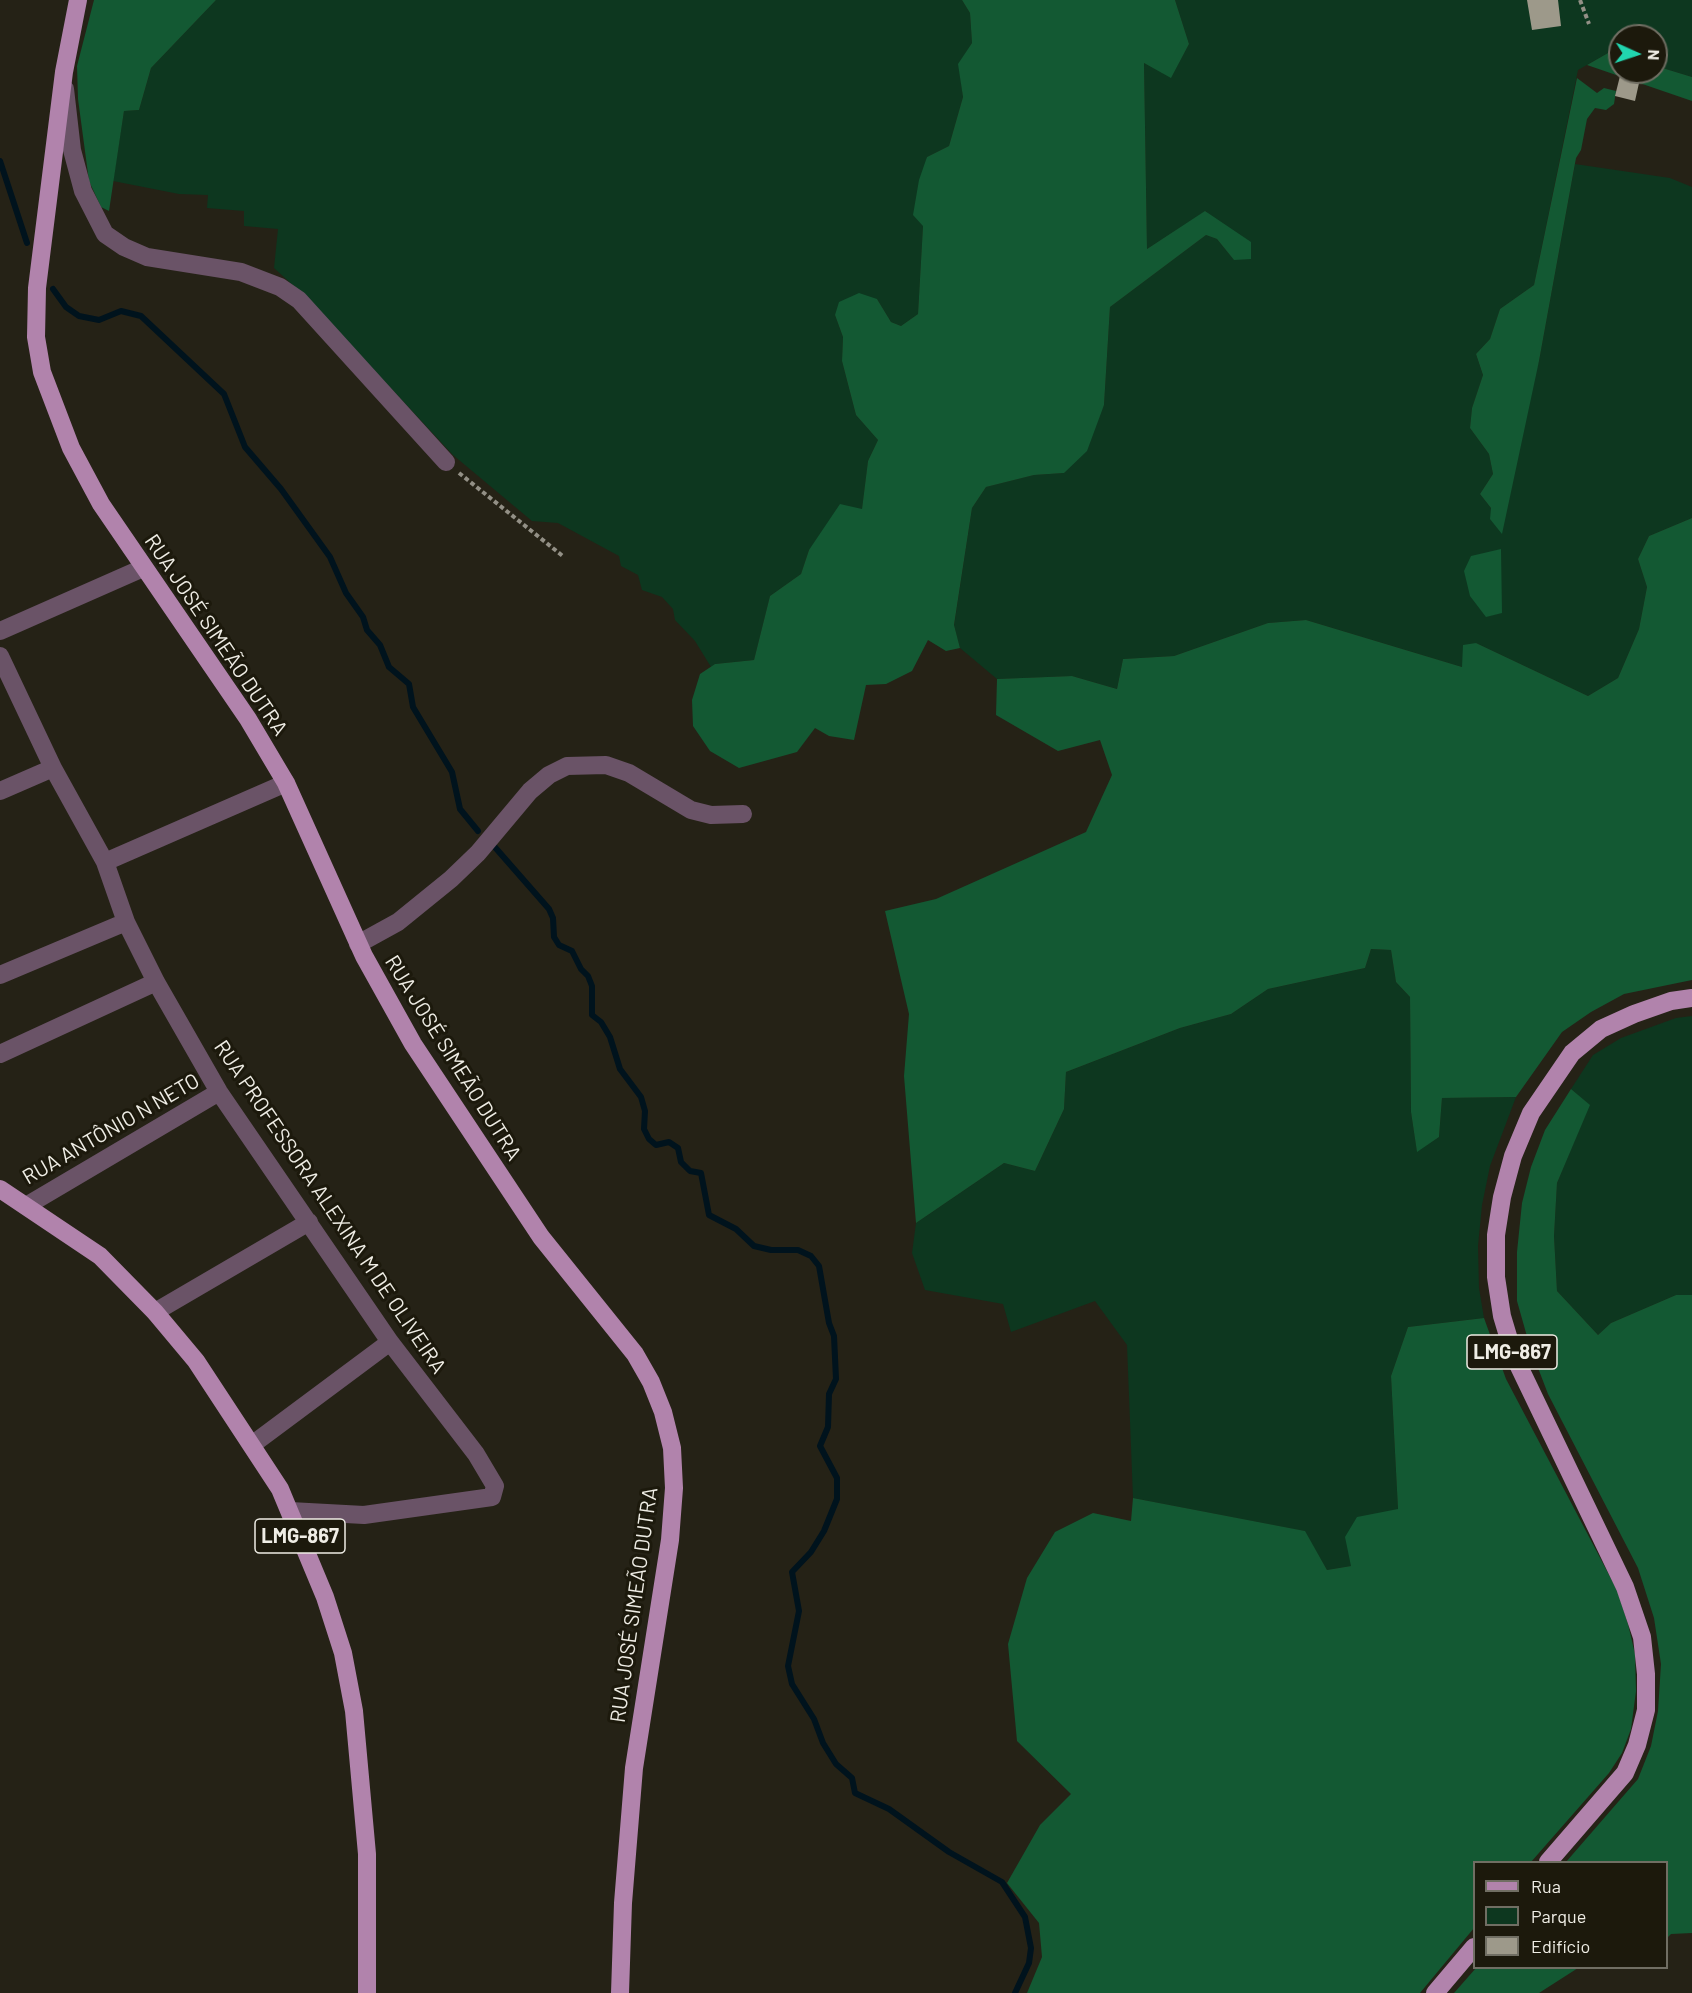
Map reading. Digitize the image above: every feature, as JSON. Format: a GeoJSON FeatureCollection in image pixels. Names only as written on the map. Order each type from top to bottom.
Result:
{"type":"FeatureCollection","features":[{"type":"Feature","properties":{"kind":"main road","name":"RUA JOSÉ SIMEÃO DUTRA"},"geometry":{"type":"LineString","coordinates":[[78,0],[64,72],[36,288],[36,337],[42,372],[71,448],[101,504],[248,719],[286,783],[358,944],[413,1044],[483,1153],[568,1274],[635,1354],[651,1382],[672,1448],[674,1488],[670,1540],[649,1659],[634,1768],[623,1903],[620,1993]]}},
{"type":"Feature","properties":{"kind":"main road","name":"LMG-867"},"geometry":{"type":"LineString","coordinates":[[1550,1861],[1625,1773],[1637,1745],[1646,1710],[1646,1674],[1642,1637],[1625,1587],[1530,1394],[1510,1346],[1502,1316],[1496,1277],[1496,1235],[1502,1197],[1513,1156],[1531,1113],[1572,1053],[1601,1029],[1671,1001],[1692,998]]}},
{"type":"Feature","properties":{"kind":"main road","name":"LMG-867"},"geometry":{"type":"LineString","coordinates":[[0,1189],[100,1256],[155,1312],[196,1361],[253,1444],[280,1489],[329,1608],[343,1653],[354,1711],[367,1854],[367,1993]]}},
{"type":"Feature","properties":{"kind":"main road"},"geometry":{"type":"LineString","coordinates":[[1435,1993],[1473,1948]]}},
{"type":"Feature","properties":{"kind":"street"},"geometry":{"type":"LineString","coordinates":[[64,72],[72,150],[83,191],[105,234],[124,248],[147,257],[241,272],[280,287],[298,300],[446,462]]}},
{"type":"Feature","properties":{"kind":"street"},"geometry":{"type":"LineString","coordinates":[[0,631],[143,568]]}},
{"type":"Feature","properties":{"kind":"street","name":"RUA PROFESSORA ALEXINA M DE OLIVEIRA"},"geometry":{"type":"LineString","coordinates":[[0,656],[53,768],[105,862],[126,922],[156,982],[219,1092],[390,1341],[477,1454],[495,1486],[492,1497],[364,1515],[290,1511]]}},
{"type":"Feature","properties":{"kind":"street"},"geometry":{"type":"LineString","coordinates":[[358,944],[398,922],[436,892],[478,853],[530,791],[549,775],[567,766],[606,765],[629,773],[691,810],[711,815],[743,813]]}},
{"type":"Feature","properties":{"kind":"street"},"geometry":{"type":"LineString","coordinates":[[0,791],[53,768]]}},
{"type":"Feature","properties":{"kind":"street"},"geometry":{"type":"LineString","coordinates":[[105,862],[286,783]]}},
{"type":"Feature","properties":{"kind":"street"},"geometry":{"type":"LineString","coordinates":[[0,975],[126,922]]}},
{"type":"Feature","properties":{"kind":"street"},"geometry":{"type":"LineString","coordinates":[[0,1054],[156,982]]}},
{"type":"Feature","properties":{"kind":"street","name":"RUA ANTÔNIO N NETO"},"geometry":{"type":"LineString","coordinates":[[26,1206],[219,1092]]}},
{"type":"Feature","properties":{"kind":"street"},"geometry":{"type":"LineString","coordinates":[[155,1312],[309,1222]]}},
{"type":"Feature","properties":{"kind":"street"},"geometry":{"type":"LineString","coordinates":[[253,1444],[390,1341]]}},
{"type":"Feature","properties":{"kind":"path"},"geometry":{"type":"LineString","coordinates":[[1580,0],[1589,24]]}},
{"type":"Feature","properties":{"kind":"path"},"geometry":{"type":"LineString","coordinates":[[446,462],[564,557]]}},
{"type":"Feature","properties":{"kind":"green space"},"geometry":{"type":"Polygon","coordinates":[[[94,0],[216,0],[151,68],[139,110],[124,111],[109,211],[101,207],[89,181],[78,99],[77,66],[94,0]]]}},
{"type":"Feature","properties":{"kind":"green space"},"geometry":{"type":"Polygon","coordinates":[[[216,0],[962,0],[970,13],[972,43],[959,64],[963,97],[949,146],[927,157],[918,314],[901,326],[891,322],[877,299],[835,315],[843,337],[842,361],[856,415],[878,440],[868,461],[862,510],[809,550],[801,574],[770,596],[754,660],[715,664],[711,667],[695,641],[675,620],[673,609],[662,597],[642,590],[638,575],[621,566],[619,556],[558,523],[532,521],[453,455],[307,298],[274,268],[278,229],[244,226],[244,211],[207,208],[208,195],[179,194],[113,181],[124,111],[139,110],[151,68],[216,0]]]}},
{"type":"Feature","properties":{"kind":"green space"},"geometry":{"type":"Polygon","coordinates":[[[962,0],[1175,0],[1189,44],[1171,78],[1144,63],[1147,249],[1205,211],[1251,242],[1251,259],[1234,260],[1217,239],[1206,235],[1110,307],[1104,405],[1087,451],[1064,473],[1034,475],[986,487],[972,508],[954,625],[960,648],[946,651],[928,640],[912,671],[886,684],[866,685],[854,740],[829,736],[815,728],[797,752],[739,768],[710,751],[693,726],[692,700],[700,674],[715,664],[754,660],[770,596],[801,574],[809,550],[840,504],[862,509],[868,461],[878,440],[856,415],[842,361],[843,337],[835,315],[839,302],[859,293],[877,299],[891,322],[901,326],[918,314],[923,226],[913,215],[919,180],[927,157],[949,146],[963,97],[958,64],[972,43],[970,13],[962,0]]]}},
{"type":"Feature","properties":{"kind":"green space"},"geometry":{"type":"Polygon","coordinates":[[[1175,0],[1692,0],[1692,77],[1668,70],[1668,24],[1608,24],[1608,53],[1578,70],[1534,285],[1500,309],[1490,339],[1476,354],[1483,375],[1472,408],[1470,428],[1489,454],[1493,474],[1480,494],[1491,508],[1539,361],[1575,164],[1670,178],[1692,187],[1692,518],[1649,536],[1638,559],[1647,587],[1639,629],[1618,678],[1588,696],[1476,643],[1462,667],[1306,620],[1268,623],[1174,656],[1123,659],[1117,689],[1072,676],[997,679],[960,648],[954,626],[972,508],[986,487],[1034,475],[1064,473],[1104,405],[1110,307],[1206,235],[1217,239],[1234,260],[1206,211],[1147,249],[1144,63],[1171,77],[1189,44],[1175,0]]]}},
{"type":"Feature","properties":{"kind":"green space"},"geometry":{"type":"Polygon","coordinates":[[[1608,53],[1608,72],[1587,65],[1608,53]]]}},
{"type":"Feature","properties":{"kind":"green space"},"geometry":{"type":"Polygon","coordinates":[[[1668,70],[1692,77],[1692,101],[1642,84],[1668,84],[1668,70]]]}},
{"type":"Feature","properties":{"kind":"green space"},"geometry":{"type":"Polygon","coordinates":[[[1577,78],[1597,93],[1604,88],[1616,91],[1614,104],[1606,110],[1595,108],[1587,119],[1581,150],[1576,158],[1539,361],[1502,534],[1490,519],[1491,508],[1480,494],[1493,474],[1489,454],[1470,428],[1472,408],[1483,375],[1476,354],[1490,339],[1500,309],[1534,285],[1577,78]]]}},
{"type":"Feature","properties":{"kind":"green space"},"geometry":{"type":"Polygon","coordinates":[[[1692,518],[1692,980],[1624,994],[1591,1012],[1562,1032],[1516,1097],[1442,1098],[1439,1137],[1417,1152],[1411,1112],[1410,997],[1396,982],[1391,950],[1371,949],[1365,968],[1268,989],[1231,1014],[1180,1028],[1066,1072],[1064,1109],[1035,1171],[1004,1163],[916,1223],[904,1076],[909,1014],[885,911],[936,899],[1086,832],[1112,775],[1100,740],[1058,751],[996,715],[997,679],[1072,676],[1117,689],[1123,659],[1174,656],[1268,623],[1306,620],[1462,667],[1463,645],[1476,643],[1588,696],[1618,678],[1639,629],[1647,587],[1638,559],[1649,536],[1692,518]]]}},
{"type":"Feature","properties":{"kind":"green space"},"geometry":{"type":"Polygon","coordinates":[[[1501,549],[1502,613],[1486,617],[1470,596],[1464,571],[1471,556],[1501,549]]]}},
{"type":"Feature","properties":{"kind":"green space"},"geometry":{"type":"Polygon","coordinates":[[[1371,949],[1391,950],[1396,982],[1410,997],[1411,1112],[1417,1151],[1439,1137],[1442,1098],[1516,1097],[1490,1166],[1482,1205],[1478,1246],[1479,1288],[1484,1318],[1408,1327],[1391,1376],[1398,1509],[1351,1566],[1327,1570],[1304,1531],[1133,1498],[1127,1345],[1095,1301],[1011,1332],[1003,1304],[925,1290],[912,1253],[916,1223],[1004,1163],[1035,1171],[1064,1109],[1066,1072],[1180,1028],[1231,1014],[1268,989],[1365,968],[1371,949]]]}},
{"type":"Feature","properties":{"kind":"green space"},"geometry":{"type":"Polygon","coordinates":[[[1692,1016],[1692,1295],[1676,1295],[1611,1323],[1598,1335],[1557,1291],[1554,1236],[1557,1183],[1589,1105],[1571,1089],[1593,1055],[1621,1038],[1676,1018],[1692,1016]]]}},
{"type":"Feature","properties":{"kind":"green space"},"geometry":{"type":"Polygon","coordinates":[[[1571,1089],[1590,1105],[1557,1183],[1554,1236],[1557,1291],[1598,1335],[1611,1323],[1676,1295],[1692,1295],[1692,1933],[1671,1934],[1668,1937],[1668,1861],[1567,1861],[1638,1779],[1651,1746],[1658,1711],[1661,1664],[1654,1618],[1638,1568],[1548,1394],[1530,1347],[1517,1301],[1517,1252],[1522,1203],[1531,1167],[1545,1130],[1571,1089]]]}},
{"type":"Feature","properties":{"kind":"green space"},"geometry":{"type":"Polygon","coordinates":[[[1484,1318],[1506,1379],[1617,1590],[1628,1624],[1635,1654],[1636,1691],[1631,1729],[1622,1753],[1609,1773],[1532,1861],[1473,1861],[1473,1929],[1420,1993],[1027,1993],[1042,1957],[1039,1923],[1007,1883],[1040,1825],[1071,1794],[1017,1741],[1008,1644],[1027,1578],[1055,1532],[1093,1513],[1131,1521],[1133,1498],[1305,1531],[1327,1570],[1351,1566],[1345,1537],[1357,1517],[1398,1509],[1391,1376],[1408,1327],[1484,1318]]]}},
{"type":"Feature","properties":{"kind":"green space"},"geometry":{"type":"Polygon","coordinates":[[[1475,1969],[1576,1969],[1539,1993],[1454,1993],[1475,1969]]]}},
{"type":"Feature","properties":{"kind":"building"},"geometry":{"type":"Polygon","coordinates":[[[1527,0],[1558,0],[1561,26],[1532,30],[1527,0]]]}},
{"type":"Feature","properties":{"kind":"building"},"geometry":{"type":"Polygon","coordinates":[[[1618,84],[1639,84],[1635,101],[1615,96],[1618,84]]]}},
{"type":"Feature","properties":{"kind":"waterway"},"geometry":{"type":"LineString","coordinates":[[0,161],[27,243]]}},
{"type":"Feature","properties":{"kind":"waterway"},"geometry":{"type":"LineString","coordinates":[[53,289],[66,307],[79,316],[99,320],[121,311],[141,316],[224,394],[245,447],[281,489],[330,557],[346,593],[363,617],[367,630],[380,645],[389,667],[409,684],[413,707],[452,772],[460,809],[478,831]]}},
{"type":"Feature","properties":{"kind":"waterway"},"geometry":{"type":"LineString","coordinates":[[493,845],[549,909],[553,918],[554,937],[559,945],[572,951],[581,969],[588,976],[592,986],[592,1015],[601,1022],[610,1037],[620,1069],[641,1097],[645,1111],[644,1129],[649,1139],[656,1145],[669,1142],[678,1148],[681,1162],[690,1171],[701,1173],[709,1215],[736,1229],[754,1246],[771,1250],[798,1250],[811,1256],[819,1266],[829,1323],[834,1336],[836,1379],[829,1394],[828,1427],[820,1446],[837,1478],[837,1499],[824,1531],[811,1552],[792,1572],[799,1611],[788,1666],[792,1684],[814,1719],[823,1743],[836,1764],[852,1778],[855,1793],[889,1809],[949,1852],[1002,1882],[1025,1917],[1031,1948],[1029,1963],[1015,1993]]}}]}
